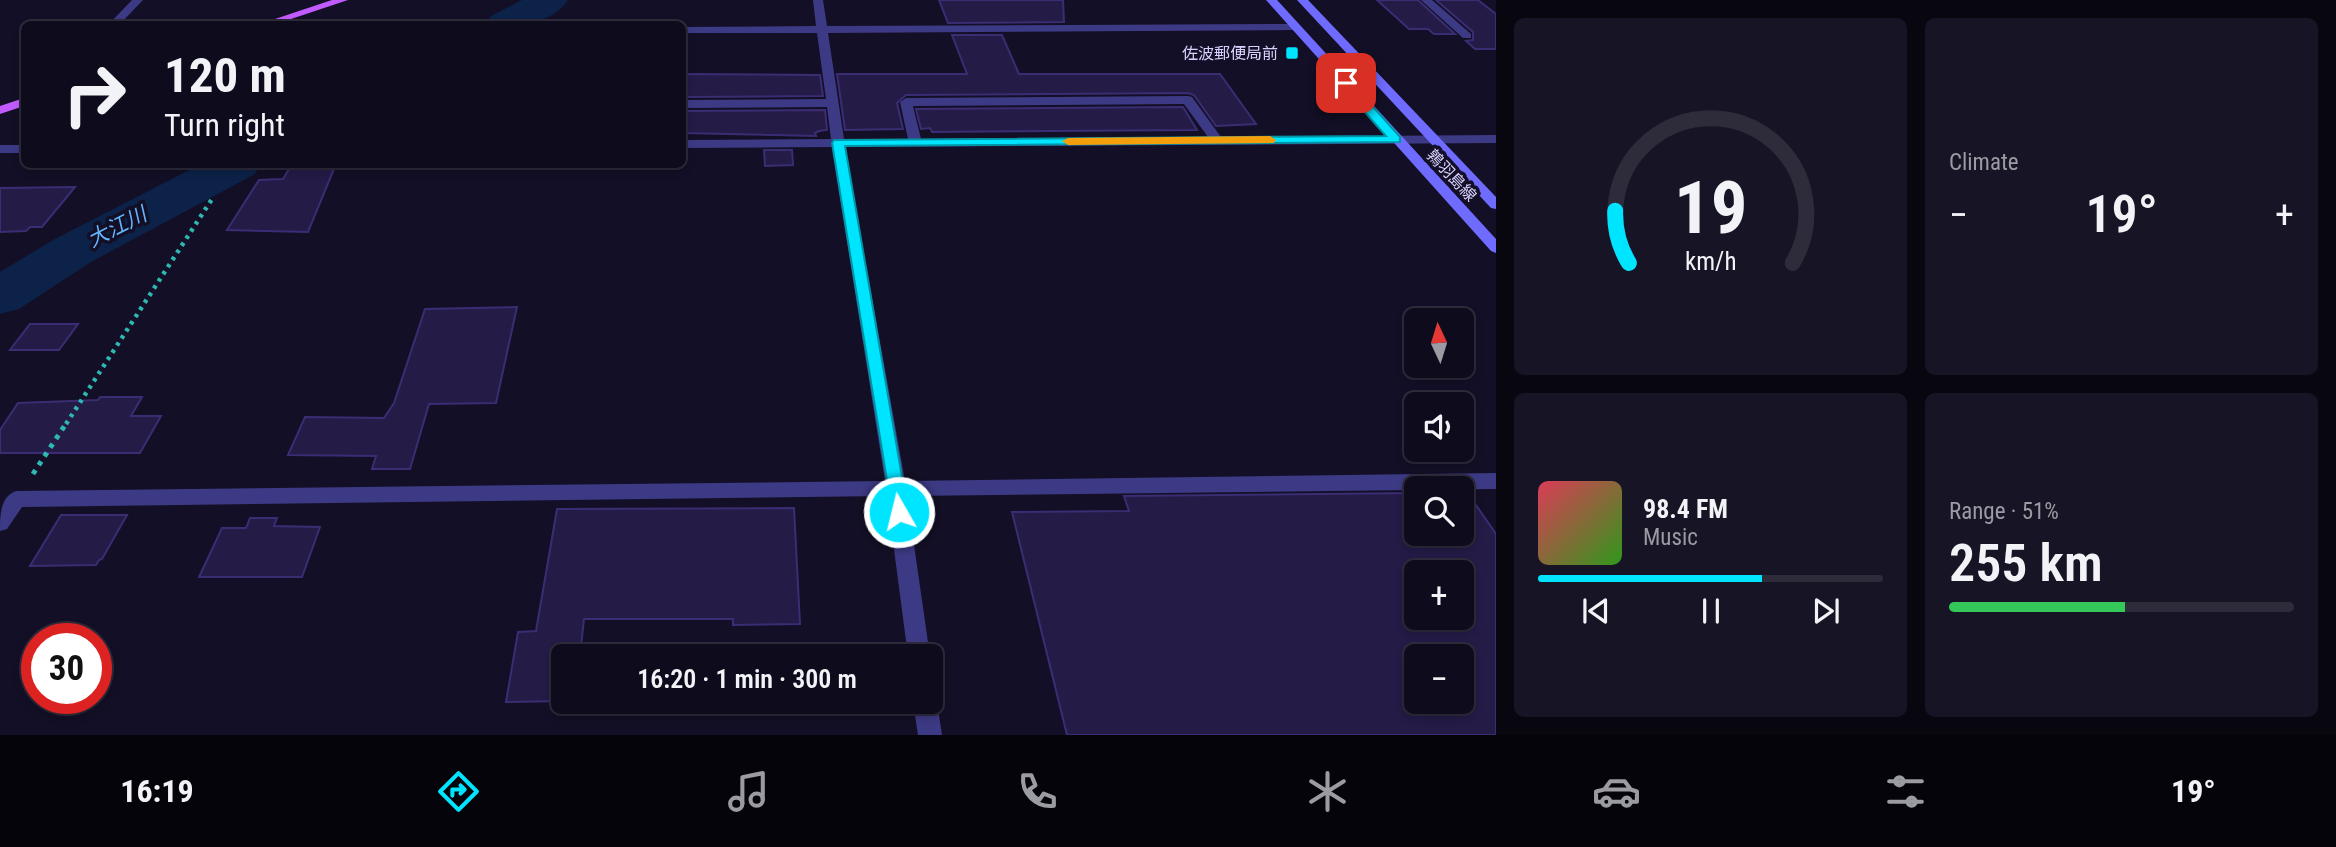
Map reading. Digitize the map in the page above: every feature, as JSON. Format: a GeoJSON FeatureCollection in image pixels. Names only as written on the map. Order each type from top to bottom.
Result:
{"type":"FeatureCollection","features":[{"type":"Feature","properties":{"kind":"main road"},"geometry":{"type":"LineString","coordinates":[[276,21],[342,0]]}},
{"type":"Feature","properties":{"kind":"main road","name":"鶉羽島線"},"geometry":{"type":"LineString","coordinates":[[1271,0],[1496,248]]}},
{"type":"Feature","properties":{"kind":"main road"},"geometry":{"type":"LineString","coordinates":[[1302,0],[1496,205]]}},
{"type":"Feature","properties":{"kind":"main road"},"geometry":{"type":"LineString","coordinates":[[0,110],[21,103]]}},
{"type":"Feature","properties":{"kind":"street"},"geometry":{"type":"LineString","coordinates":[[117,21],[138,0]]}},
{"type":"Feature","properties":{"kind":"street"},"geometry":{"type":"LineString","coordinates":[[818,0],[838,143],[896,488],[917,644]]}},
{"type":"Feature","properties":{"kind":"street"},"geometry":{"type":"LineString","coordinates":[[1426,0],[1467,36]]}},
{"type":"Feature","properties":{"kind":"street"},"geometry":{"type":"LineString","coordinates":[[686,30],[1296,27]]}},
{"type":"Feature","properties":{"kind":"street"},"geometry":{"type":"LineString","coordinates":[[915,142],[906,102],[1188,100],[1217,140]]}},
{"type":"Feature","properties":{"kind":"street"},"geometry":{"type":"LineString","coordinates":[[686,104],[832,103]]}},
{"type":"Feature","properties":{"kind":"street"},"geometry":{"type":"LineString","coordinates":[[686,144],[1496,139]]}},
{"type":"Feature","properties":{"kind":"street"},"geometry":{"type":"LineString","coordinates":[[0,149],[21,149]]}},
{"type":"Feature","properties":{"kind":"street"},"geometry":{"type":"LineString","coordinates":[[0,523],[16,499],[1496,481]]}},
{"type":"Feature","properties":{"kind":"street"},"geometry":{"type":"LineString","coordinates":[[927,714],[930,735]]}},
{"type":"Feature","properties":{"kind":"path"},"geometry":{"type":"LineString","coordinates":[[16,499],[212,199]]}},
{"type":"Feature","properties":{"kind":"building"},"geometry":{"type":"Polygon","coordinates":[[[939,0],[1063,0],[1064,22],[948,23],[939,0]]]}},
{"type":"Feature","properties":{"kind":"building"},"geometry":{"type":"Polygon","coordinates":[[[1377,0],[1418,0],[1455,34],[1434,34],[1428,29],[1409,29],[1377,0]]]}},
{"type":"Feature","properties":{"kind":"building"},"geometry":{"type":"Polygon","coordinates":[[[1436,0],[1478,0],[1496,14],[1496,49],[1475,49],[1466,41],[1473,40],[1473,32],[1436,0]]]}},
{"type":"Feature","properties":{"kind":"building"},"geometry":{"type":"Polygon","coordinates":[[[952,35],[1002,35],[1019,74],[1220,74],[1256,124],[1216,126],[1194,95],[1188,93],[906,95],[897,103],[903,129],[845,130],[837,74],[967,74],[952,35]]]}},
{"type":"Feature","properties":{"kind":"building"},"geometry":{"type":"Polygon","coordinates":[[[686,74],[820,75],[823,96],[686,97],[686,74]]]}},
{"type":"Feature","properties":{"kind":"building"},"geometry":{"type":"Polygon","coordinates":[[[1183,107],[1197,130],[932,132],[930,128],[921,129],[916,109],[1183,107]]]}},
{"type":"Feature","properties":{"kind":"building"},"geometry":{"type":"Polygon","coordinates":[[[825,110],[827,130],[815,133],[816,136],[686,133],[686,111],[825,110]]]}},
{"type":"Feature","properties":{"kind":"building"},"geometry":{"type":"Polygon","coordinates":[[[764,150],[792,150],[793,165],[765,166],[764,150]]]}},
{"type":"Feature","properties":{"kind":"building"},"geometry":{"type":"Polygon","coordinates":[[[290,168],[334,168],[308,232],[227,230],[259,180],[283,179],[290,168]]]}},
{"type":"Feature","properties":{"kind":"building"},"geometry":{"type":"Polygon","coordinates":[[[75,187],[42,227],[0,232],[0,188],[75,187]]]}},
{"type":"Feature","properties":{"kind":"building"},"geometry":{"type":"Polygon","coordinates":[[[517,307],[496,403],[429,404],[410,469],[372,469],[376,456],[288,455],[305,417],[384,418],[394,403],[425,309],[517,307]]]}},
{"type":"Feature","properties":{"kind":"building"},"geometry":{"type":"Polygon","coordinates":[[[30,324],[78,324],[59,350],[10,350],[30,324]]]}},
{"type":"Feature","properties":{"kind":"building"},"geometry":{"type":"Polygon","coordinates":[[[100,397],[142,397],[131,416],[161,416],[140,453],[0,453],[0,430],[18,403],[98,400],[100,397]]]}},
{"type":"Feature","properties":{"kind":"building"},"geometry":{"type":"Polygon","coordinates":[[[1404,493],[1404,546],[1474,546],[1474,502],[1496,534],[1496,735],[1067,735],[1012,512],[1129,511],[1124,496],[1404,493]]]}},
{"type":"Feature","properties":{"kind":"building"},"geometry":{"type":"Polygon","coordinates":[[[794,508],[800,624],[733,625],[733,619],[584,619],[581,644],[551,644],[551,701],[506,702],[518,632],[536,631],[557,509],[794,508]]]}},
{"type":"Feature","properties":{"kind":"building"},"geometry":{"type":"Polygon","coordinates":[[[61,515],[127,515],[96,565],[30,566],[61,515]]]}},
{"type":"Feature","properties":{"kind":"building"},"geometry":{"type":"Polygon","coordinates":[[[250,518],[277,518],[274,526],[320,527],[302,577],[199,577],[222,528],[246,528],[250,518]]]}},
{"type":"Feature","properties":{"kind":"waterway","name":"大江川"},"geometry":{"type":"LineString","coordinates":[[511,21],[550,0]]}},
{"type":"Feature","properties":{"kind":"waterway","name":"大江川"},"geometry":{"type":"LineString","coordinates":[[0,296],[72,251],[230,168]]}},
{"type":"Feature","properties":{"kind":"slow traffic"},"geometry":{"type":"LineString","coordinates":[[1068,141],[1270,140]]}},
{"type":"Feature","properties":{"kind":"place","name":"佐波郵便局前"},"geometry":{"type":"Point","coordinates":[1292,53]}},
{"type":"Feature","properties":{"kind":"route"},"geometry":{"type":"LineString","coordinates":[[899,512],[838,143],[1396,139],[1346,83]]}}]}
